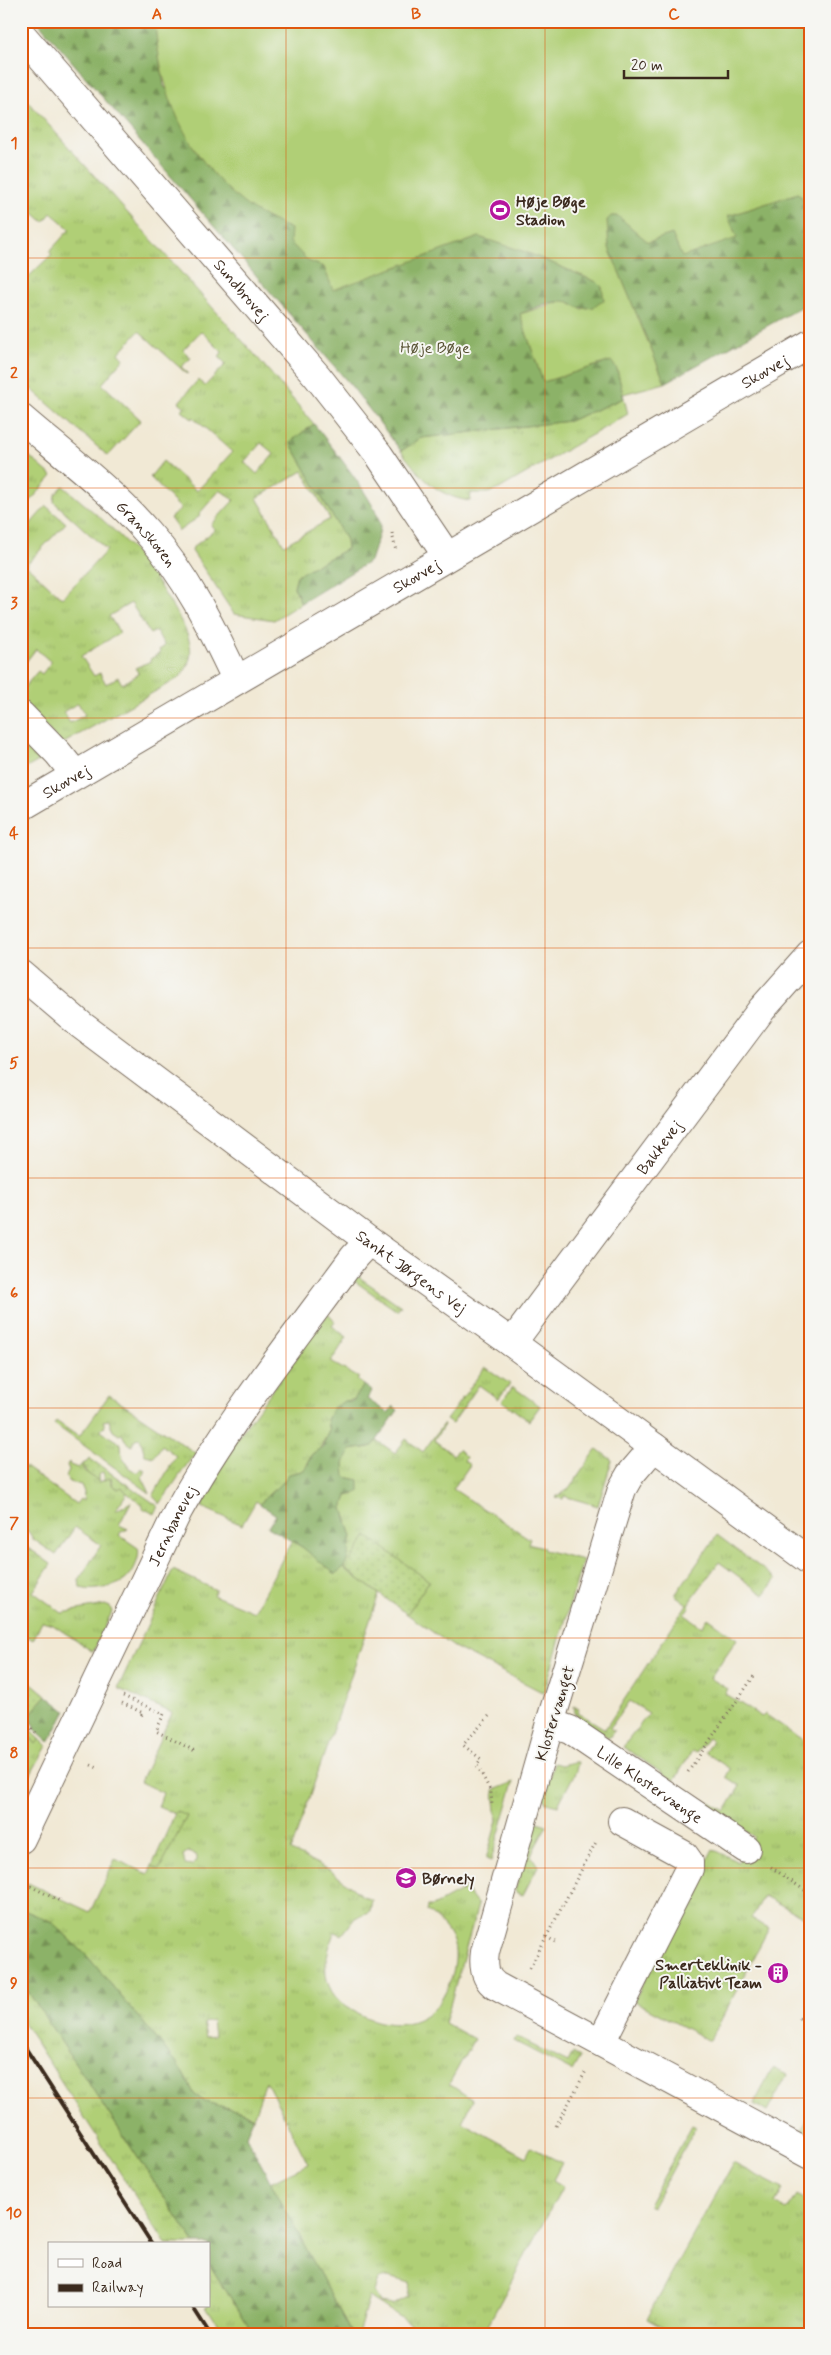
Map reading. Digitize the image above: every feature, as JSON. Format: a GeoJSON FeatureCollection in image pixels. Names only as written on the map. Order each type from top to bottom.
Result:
{"type":"FeatureCollection","features":[{"type":"Feature","properties":{"kind":"street","name":"Sundbrovej"},"geometry":{"type":"LineString","coordinates":[[21,34],[322,383],[379,454],[447,556]]}},
{"type":"Feature","properties":{"kind":"street","name":"Skovvej"},"geometry":{"type":"LineString","coordinates":[[21,807],[236,679],[810,344]]}},
{"type":"Feature","properties":{"kind":"street","name":"Granskoven"},"geometry":{"type":"LineString","coordinates":[[21,418],[121,504],[149,534],[188,590],[214,633],[236,679]]}},
{"type":"Feature","properties":{"kind":"street"},"geometry":{"type":"LineString","coordinates":[[21,715],[58,753],[75,774]]}},
{"type":"Feature","properties":{"kind":"street","name":"Bakkevej"},"geometry":{"type":"LineString","coordinates":[[512,1343],[762,1010],[810,955]]}},
{"type":"Feature","properties":{"kind":"street","name":"Sankt Jørgens Vej"},"geometry":{"type":"LineString","coordinates":[[21,974],[81,1025],[369,1241],[810,1561]]}},
{"type":"Feature","properties":{"kind":"street","name":"Jernbanevej"},"geometry":{"type":"LineString","coordinates":[[21,1839],[178,1511],[197,1477],[232,1423],[354,1257],[369,1241]]}},
{"type":"Feature","properties":{"kind":"street","name":"Klostervænget"},"geometry":{"type":"LineString","coordinates":[[506,1991],[486,1975],[485,1952],[550,1723],[622,1489],[630,1474],[654,1447]]}},
{"type":"Feature","properties":{"kind":"street","name":"Lille Klostervænge"},"geometry":{"type":"LineString","coordinates":[[550,1723],[570,1730],[746,1849]]}},
{"type":"Feature","properties":{"kind":"street"},"geometry":{"type":"LineString","coordinates":[[601,2042],[689,1868],[689,1862],[684,1854],[622,1821]]}},
{"type":"Feature","properties":{"kind":"street"},"geometry":{"type":"LineString","coordinates":[[506,1991],[810,2155]]}},
{"type":"Feature","properties":{"kind":"path"},"geometry":{"type":"LineString","coordinates":[[808,1674],[810,1669]]}},
{"type":"Feature","properties":{"kind":"path"},"geometry":{"type":"LineString","coordinates":[[670,1798],[754,1676]]}},
{"type":"Feature","properties":{"kind":"path"},"geometry":{"type":"LineString","coordinates":[[129,1698],[164,1714],[156,1731],[196,1751]]}},
{"type":"Feature","properties":{"kind":"path"},"geometry":{"type":"LineString","coordinates":[[120,1702],[143,1713],[141,1716]]}},
{"type":"Feature","properties":{"kind":"path"},"geometry":{"type":"LineString","coordinates":[[460,1748],[488,1716]]}},
{"type":"Feature","properties":{"kind":"path"},"geometry":{"type":"LineString","coordinates":[[21,1718],[33,1730]]}},
{"type":"Feature","properties":{"kind":"path"},"geometry":{"type":"LineString","coordinates":[[463,1744],[481,1759],[477,1765],[491,1792],[493,1808]]}},
{"type":"Feature","properties":{"kind":"path"},"geometry":{"type":"LineString","coordinates":[[88,1764],[100,1770]]}},
{"type":"Feature","properties":{"kind":"path"},"geometry":{"type":"LineString","coordinates":[[506,1991],[546,1937],[598,1837]]}},
{"type":"Feature","properties":{"kind":"path"},"geometry":{"type":"LineString","coordinates":[[746,1849],[810,1894]]}},
{"type":"Feature","properties":{"kind":"path"},"geometry":{"type":"LineString","coordinates":[[21,1876],[24,1884],[60,1901],[61,1899]]}},
{"type":"Feature","properties":{"kind":"path"},"geometry":{"type":"LineString","coordinates":[[805,1890],[810,1885]]}},
{"type":"Feature","properties":{"kind":"path"},"geometry":{"type":"LineString","coordinates":[[546,1937],[558,1943]]}},
{"type":"Feature","properties":{"kind":"path"},"geometry":{"type":"LineString","coordinates":[[798,2018],[810,2023]]}},
{"type":"Feature","properties":{"kind":"path"},"geometry":{"type":"LineString","coordinates":[[556,2126],[578,2086]]}},
{"type":"Feature","properties":{"kind":"green space","name":"Høje Bøge"},"geometry":{"type":"Polygon","coordinates":[[[37,21],[155,21],[164,86],[267,217],[291,229],[308,261],[324,267],[333,289],[479,237],[526,252],[597,282],[602,287],[604,300],[592,308],[587,309],[553,302],[520,314],[543,382],[611,361],[618,363],[617,369],[624,398],[569,421],[421,438],[401,451],[353,388],[37,21]]]}},
{"type":"Feature","properties":{"kind":"green space","name":"Høje Bøge Stadion"},"geometry":{"type":"Polygon","coordinates":[[[155,21],[810,21],[810,206],[798,193],[728,216],[737,238],[682,257],[672,234],[648,242],[618,216],[611,216],[607,220],[609,248],[665,383],[623,394],[617,369],[611,361],[543,382],[520,314],[562,301],[569,302],[581,309],[594,307],[604,300],[602,287],[597,282],[526,252],[479,237],[333,290],[324,267],[308,261],[290,242],[291,229],[258,213],[241,201],[222,183],[191,143],[169,97],[162,73],[155,21]]]}},
{"type":"Feature","properties":{"kind":"green space"},"geometry":{"type":"Polygon","coordinates":[[[21,94],[256,356],[314,424],[290,442],[346,540],[347,549],[297,575],[294,587],[301,603],[274,620],[234,614],[192,551],[193,547],[215,530],[211,525],[234,500],[220,490],[199,514],[200,516],[179,531],[170,518],[181,509],[150,477],[163,461],[197,491],[232,452],[193,417],[192,419],[181,410],[185,407],[179,402],[198,380],[205,386],[226,364],[219,357],[222,352],[201,331],[183,350],[191,358],[181,367],[187,374],[139,331],[119,353],[124,359],[102,384],[141,420],[108,456],[21,380],[21,284],[52,254],[49,252],[70,229],[51,213],[44,222],[21,202],[21,94]],[[261,443],[244,462],[257,474],[274,454],[261,443]],[[303,471],[257,498],[284,545],[330,519],[303,471]]]}},
{"type":"Feature","properties":{"kind":"green space"},"geometry":{"type":"Polygon","coordinates":[[[798,193],[810,206],[810,302],[665,383],[609,248],[607,220],[611,216],[618,216],[648,242],[672,234],[683,257],[728,216],[798,193]]]}},
{"type":"Feature","properties":{"kind":"green space"},"geometry":{"type":"Polygon","coordinates":[[[624,398],[628,414],[499,489],[488,493],[471,493],[470,501],[438,490],[415,469],[401,451],[421,438],[569,421],[624,398]]]}},
{"type":"Feature","properties":{"kind":"green space"},"geometry":{"type":"Polygon","coordinates":[[[314,424],[341,459],[372,505],[380,527],[370,561],[301,603],[294,587],[297,575],[347,549],[346,540],[290,442],[314,424]]]}},
{"type":"Feature","properties":{"kind":"green space"},"geometry":{"type":"Polygon","coordinates":[[[21,449],[52,476],[21,512],[21,494],[25,490],[21,487],[21,449]]]}},
{"type":"Feature","properties":{"kind":"green space"},"geometry":{"type":"Polygon","coordinates":[[[63,486],[108,524],[133,550],[154,577],[177,615],[186,633],[191,651],[186,669],[179,678],[62,744],[21,701],[21,691],[38,671],[42,674],[51,662],[36,649],[21,668],[21,523],[27,528],[46,506],[66,523],[26,565],[62,598],[107,550],[54,502],[55,495],[63,486]],[[131,603],[109,616],[120,633],[81,656],[94,676],[100,673],[106,684],[118,677],[122,684],[139,674],[135,668],[151,661],[150,659],[160,653],[159,650],[165,646],[156,631],[150,634],[131,603]],[[78,703],[63,712],[70,723],[85,715],[78,703]]]}},
{"type":"Feature","properties":{"kind":"green space"},"geometry":{"type":"Polygon","coordinates":[[[21,729],[42,755],[39,761],[21,771],[21,729]]]}},
{"type":"Feature","properties":{"kind":"green space"},"geometry":{"type":"Polygon","coordinates":[[[356,1275],[401,1306],[397,1311],[353,1280],[356,1275]]]}},
{"type":"Feature","properties":{"kind":"green space"},"geometry":{"type":"Polygon","coordinates":[[[328,1314],[335,1322],[332,1326],[347,1337],[331,1362],[359,1378],[357,1380],[364,1385],[355,1399],[344,1401],[327,1423],[329,1431],[319,1450],[312,1454],[306,1467],[302,1471],[289,1474],[260,1504],[256,1501],[242,1525],[202,1507],[217,1470],[232,1445],[328,1314]]]}},
{"type":"Feature","properties":{"kind":"green space"},"geometry":{"type":"Polygon","coordinates":[[[485,1367],[510,1384],[498,1399],[479,1385],[452,1424],[446,1420],[485,1367]]]}},
{"type":"Feature","properties":{"kind":"green space"},"geometry":{"type":"Polygon","coordinates":[[[364,1385],[372,1391],[367,1399],[388,1413],[393,1406],[398,1410],[373,1446],[350,1450],[349,1455],[344,1461],[345,1477],[359,1480],[359,1492],[347,1496],[343,1508],[352,1537],[347,1561],[343,1568],[335,1574],[302,1547],[268,1527],[276,1515],[260,1504],[289,1474],[302,1471],[307,1467],[312,1454],[322,1447],[329,1431],[327,1420],[332,1409],[344,1401],[353,1401],[364,1385]]]}},
{"type":"Feature","properties":{"kind":"green space"},"geometry":{"type":"Polygon","coordinates":[[[513,1387],[540,1406],[529,1421],[502,1401],[513,1387]]]}},
{"type":"Feature","properties":{"kind":"green space"},"geometry":{"type":"Polygon","coordinates":[[[109,1395],[197,1454],[190,1460],[160,1504],[153,1496],[176,1456],[162,1445],[154,1457],[145,1455],[140,1438],[135,1439],[132,1446],[125,1440],[122,1434],[119,1435],[113,1431],[109,1420],[103,1421],[105,1426],[101,1430],[102,1432],[121,1444],[123,1457],[128,1467],[137,1473],[141,1468],[145,1470],[142,1477],[150,1493],[54,1424],[56,1421],[79,1437],[109,1395]]]}},
{"type":"Feature","properties":{"kind":"green space"},"geometry":{"type":"Polygon","coordinates":[[[443,1424],[434,1440],[453,1455],[458,1449],[466,1457],[464,1461],[470,1465],[453,1489],[530,1539],[528,1543],[543,1547],[544,1550],[583,1560],[544,1693],[454,1647],[407,1614],[429,1581],[367,1537],[345,1569],[379,1594],[291,1851],[330,1870],[361,1895],[372,1900],[370,1911],[355,1918],[342,1935],[334,1932],[327,1956],[326,1974],[329,1986],[342,2004],[373,2020],[403,2023],[417,2020],[429,2013],[439,2003],[447,1989],[453,1972],[455,1953],[451,1937],[442,1924],[427,1911],[428,1906],[433,1906],[465,1889],[478,1905],[445,2023],[474,2039],[449,2084],[473,2100],[462,2122],[526,2157],[531,2147],[562,2163],[553,2180],[563,2186],[483,2334],[427,2334],[369,2297],[358,2334],[352,2334],[270,2182],[308,2164],[266,2081],[253,2118],[243,2112],[205,2102],[195,2095],[177,2063],[88,1957],[52,1922],[21,1909],[21,1892],[24,1892],[28,1883],[90,1912],[115,1859],[148,1874],[152,1866],[159,1869],[187,1816],[176,1812],[175,1814],[158,1807],[163,1793],[140,1782],[172,1713],[118,1688],[173,1570],[216,1590],[213,1595],[254,1612],[292,1541],[302,1547],[352,1537],[343,1508],[347,1496],[355,1494],[356,1479],[345,1477],[344,1474],[344,1463],[350,1450],[370,1447],[376,1440],[395,1453],[406,1439],[423,1452],[443,1424]],[[189,1851],[183,1855],[185,1865],[192,1866],[197,1861],[197,1856],[189,1851]],[[212,2021],[203,2023],[206,2037],[214,2036],[212,2021]],[[388,2277],[378,2279],[374,2292],[381,2303],[392,2305],[408,2297],[410,2283],[388,2277]]]}},
{"type":"Feature","properties":{"kind":"green space"},"geometry":{"type":"Polygon","coordinates":[[[597,1449],[612,1460],[598,1506],[564,1496],[563,1499],[556,1497],[569,1489],[597,1449]]]}},
{"type":"Feature","properties":{"kind":"green space"},"geometry":{"type":"Polygon","coordinates":[[[89,1458],[158,1506],[154,1514],[143,1508],[142,1504],[122,1487],[118,1489],[113,1486],[111,1478],[105,1480],[103,1472],[99,1475],[100,1482],[87,1473],[82,1464],[87,1462],[89,1458]]]}},
{"type":"Feature","properties":{"kind":"green space"},"geometry":{"type":"Polygon","coordinates":[[[69,1462],[70,1465],[78,1468],[82,1464],[84,1471],[100,1482],[110,1477],[111,1484],[122,1487],[127,1493],[115,1511],[131,1502],[119,1525],[128,1529],[119,1535],[138,1548],[139,1552],[135,1567],[126,1580],[118,1584],[94,1589],[80,1587],[79,1580],[101,1545],[75,1527],[56,1555],[33,1539],[29,1532],[21,1527],[21,1464],[76,1504],[80,1499],[83,1501],[84,1492],[81,1485],[70,1482],[66,1477],[69,1471],[67,1465],[69,1462]]]}},
{"type":"Feature","properties":{"kind":"green space"},"geometry":{"type":"Polygon","coordinates":[[[717,1535],[776,1579],[764,1595],[719,1562],[688,1604],[690,1606],[684,1614],[702,1627],[708,1618],[737,1639],[710,1678],[728,1689],[725,1694],[762,1717],[765,1714],[810,1745],[810,1920],[764,1896],[751,1919],[769,1928],[710,2041],[634,2001],[713,1849],[738,1862],[754,1837],[709,1804],[710,1802],[725,1811],[740,1786],[726,1777],[730,1769],[705,1752],[712,1741],[708,1738],[696,1753],[692,1751],[674,1781],[623,1747],[649,1713],[629,1701],[610,1728],[614,1731],[609,1738],[575,1714],[574,1706],[579,1708],[577,1712],[605,1729],[687,1604],[675,1595],[717,1535]]]}},
{"type":"Feature","properties":{"kind":"green space"},"geometry":{"type":"Polygon","coordinates":[[[21,1536],[26,1546],[51,1564],[33,1592],[62,1613],[105,1605],[110,1607],[112,1612],[93,1652],[53,1625],[42,1622],[33,1640],[23,1634],[21,1637],[21,1536]]]}},
{"type":"Feature","properties":{"kind":"green space"},"geometry":{"type":"Polygon","coordinates":[[[367,1536],[429,1581],[407,1614],[345,1569],[367,1536]]]}},
{"type":"Feature","properties":{"kind":"green space"},"geometry":{"type":"Polygon","coordinates":[[[21,1674],[46,1695],[31,1715],[32,1724],[21,1715],[21,1704],[27,1705],[28,1700],[24,1698],[25,1694],[21,1689],[21,1674]]]}},
{"type":"Feature","properties":{"kind":"green space"},"geometry":{"type":"Polygon","coordinates":[[[46,1695],[66,1711],[49,1742],[34,1728],[35,1726],[30,1718],[33,1711],[46,1695]]]}},
{"type":"Feature","properties":{"kind":"green space"},"geometry":{"type":"Polygon","coordinates":[[[21,1721],[40,1739],[36,1744],[21,1726],[21,1721]]]}},
{"type":"Feature","properties":{"kind":"green space"},"geometry":{"type":"Polygon","coordinates":[[[21,1726],[35,1743],[40,1739],[47,1746],[21,1791],[21,1726]]]}},
{"type":"Feature","properties":{"kind":"green space"},"geometry":{"type":"Polygon","coordinates":[[[578,1762],[576,1771],[558,1805],[546,1802],[543,1798],[554,1763],[561,1765],[578,1762]]]}},
{"type":"Feature","properties":{"kind":"green space"},"geometry":{"type":"Polygon","coordinates":[[[514,1782],[491,1861],[486,1859],[497,1821],[494,1790],[514,1782]]]}},
{"type":"Feature","properties":{"kind":"green space"},"geometry":{"type":"Polygon","coordinates":[[[176,1811],[187,1816],[159,1870],[152,1866],[176,1811]]]}},
{"type":"Feature","properties":{"kind":"green space"},"geometry":{"type":"Polygon","coordinates":[[[537,1822],[547,1825],[531,1855],[538,1866],[523,1895],[515,1890],[537,1822]]]}},
{"type":"Feature","properties":{"kind":"green space"},"geometry":{"type":"Polygon","coordinates":[[[21,1909],[52,1922],[88,1957],[177,2063],[195,2095],[205,2102],[243,2112],[253,2118],[246,2136],[352,2334],[254,2334],[210,2266],[210,2242],[194,2242],[21,1981],[21,1909]]]}},
{"type":"Feature","properties":{"kind":"green space"},"geometry":{"type":"Polygon","coordinates":[[[21,1981],[194,2242],[165,2242],[21,2019],[21,1981]]]}},
{"type":"Feature","properties":{"kind":"green space"},"geometry":{"type":"Polygon","coordinates":[[[516,2037],[568,2063],[573,2053],[580,2057],[572,2071],[514,2041],[516,2037]]]}},
{"type":"Feature","properties":{"kind":"green space"},"geometry":{"type":"Polygon","coordinates":[[[773,2068],[787,2075],[767,2112],[754,2104],[773,2068]]]}},
{"type":"Feature","properties":{"kind":"green space"},"geometry":{"type":"Polygon","coordinates":[[[810,2114],[810,2138],[803,2134],[802,2130],[810,2114]]]}},
{"type":"Feature","properties":{"kind":"green space"},"geometry":{"type":"Polygon","coordinates":[[[692,2125],[696,2127],[652,2207],[648,2205],[692,2125]]]}},
{"type":"Feature","properties":{"kind":"green space"},"geometry":{"type":"Polygon","coordinates":[[[733,2163],[783,2189],[775,2204],[787,2210],[796,2195],[810,2203],[810,2334],[674,2334],[647,2319],[733,2163]]]}},
{"type":"Feature","properties":{"kind":"green space"},"geometry":{"type":"Polygon","coordinates":[[[210,2266],[254,2334],[224,2334],[207,2308],[210,2308],[210,2266]]]}},
{"type":"Feature","properties":{"kind":"railway"},"geometry":{"type":"LineString","coordinates":[[21,2041],[151,2242]]}},
{"type":"Feature","properties":{"kind":"railway"},"geometry":{"type":"LineString","coordinates":[[193,2308],[210,2334]]}},
{"type":"Feature","properties":{"kind":"place","name":"Høje Bøge Stadion"},"geometry":{"type":"Point","coordinates":[500,210]}},
{"type":"Feature","properties":{"kind":"place","name":"Børnely"},"geometry":{"type":"Point","coordinates":[406,1878]}},
{"type":"Feature","properties":{"kind":"place","name":"Smerteklinik - Palliativt Team"},"geometry":{"type":"Point","coordinates":[778,1973]}}]}
